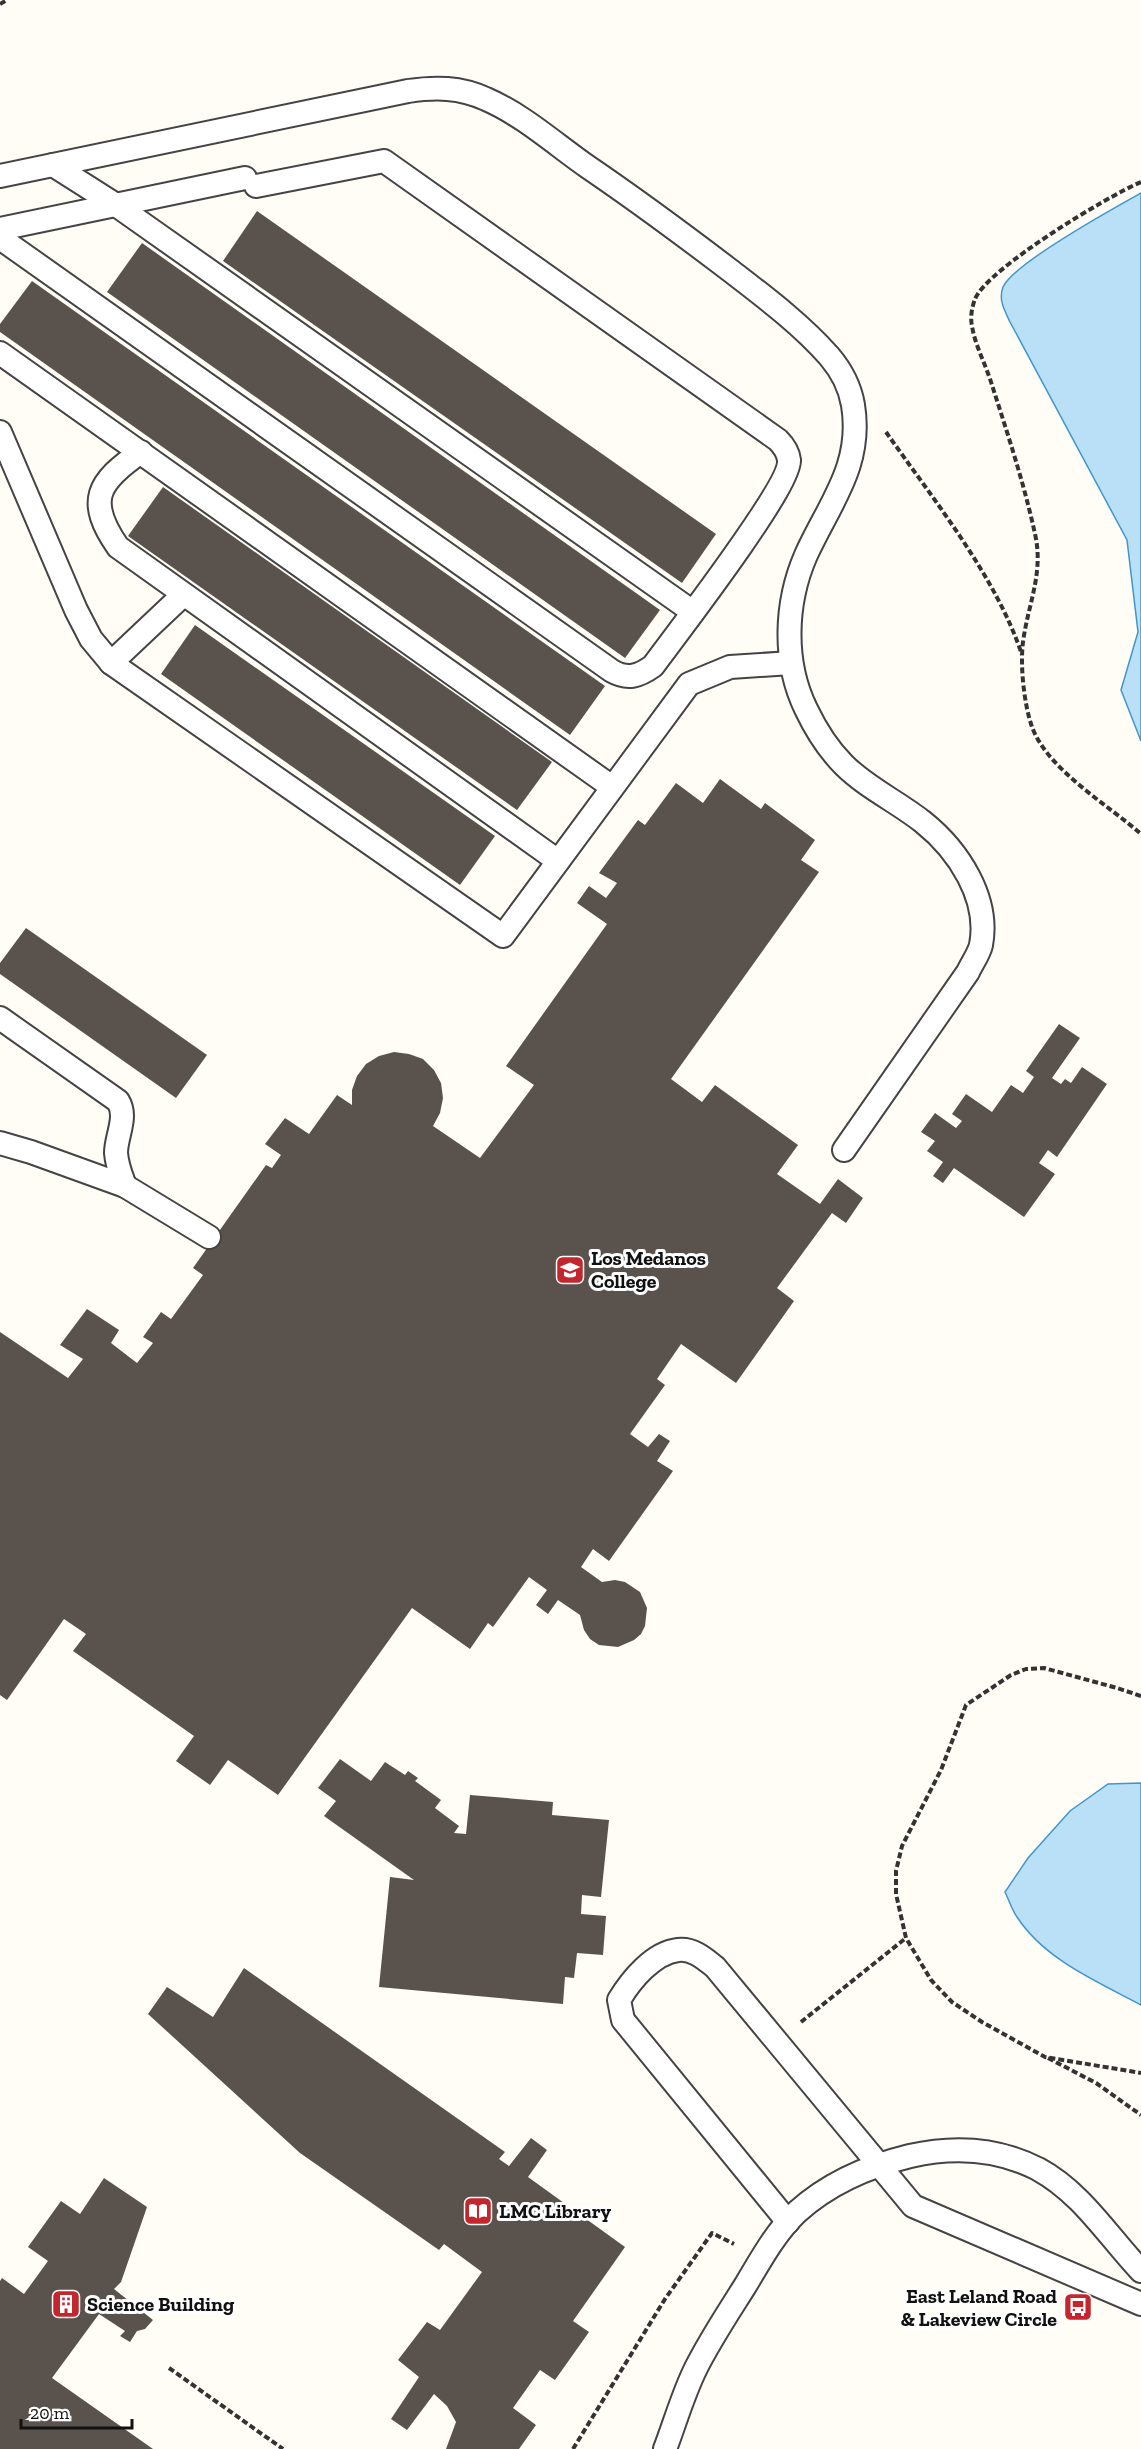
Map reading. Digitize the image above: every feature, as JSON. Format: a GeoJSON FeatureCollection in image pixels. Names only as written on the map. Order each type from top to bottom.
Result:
{"type":"FeatureCollection","features":[{"type":"Feature","properties":{"kind":"lane"},"geometry":{"type":"LineString","coordinates":[[0,176],[398,93],[433,88],[467,92],[505,108],[656,214],[760,294],[816,343],[842,374],[850,391],[854,408],[851,455],[837,496],[807,552],[791,603],[791,663],[796,687],[831,751],[858,777],[924,823],[944,841],[967,873],[978,902],[983,928],[981,948],[963,980],[844,1150]]}},
{"type":"Feature","properties":{"kind":"lane"},"geometry":{"type":"LineString","coordinates":[[0,229],[116,205],[384,161],[778,440],[786,449],[789,460],[787,471],[783,481],[747,536],[653,666],[634,677],[620,676],[0,238]]}},
{"type":"Feature","properties":{"kind":"lane"},"geometry":{"type":"LineString","coordinates":[[53,165],[116,205],[693,612]]}},
{"type":"Feature","properties":{"kind":"lane"},"geometry":{"type":"LineString","coordinates":[[0,353],[612,787]]}},
{"type":"Feature","properties":{"kind":"lane"},"geometry":{"type":"LineString","coordinates":[[0,432],[76,610],[91,639],[111,663],[503,936],[689,684],[730,668],[791,663]]}},
{"type":"Feature","properties":{"kind":"lane"},"geometry":{"type":"LineString","coordinates":[[141,452],[110,475],[99,503],[100,518],[118,547],[558,861]]}},
{"type":"Feature","properties":{"kind":"lane"},"geometry":{"type":"LineString","coordinates":[[111,663],[183,595]]}},
{"type":"Feature","properties":{"kind":"lane"},"geometry":{"type":"LineString","coordinates":[[0,1017],[118,1101],[123,1117],[116,1152],[118,1170],[125,1186]]}},
{"type":"Feature","properties":{"kind":"lane"},"geometry":{"type":"LineString","coordinates":[[0,1143],[125,1186],[209,1237]]}},
{"type":"Feature","properties":{"kind":"lane"},"geometry":{"type":"LineString","coordinates":[[788,2222],[623,2020],[619,2000],[634,1978],[664,1955],[678,1950],[691,1952],[704,1957],[715,1967],[876,2165],[913,2206],[1141,2304]]}},
{"type":"Feature","properties":{"kind":"lane"},"geometry":{"type":"LineString","coordinates":[[665,2449],[695,2369],[761,2259],[788,2222],[824,2191],[876,2165],[933,2151],[962,2149],[992,2152],[1016,2159],[1039,2170],[1082,2201],[1141,2271]]}},
{"type":"Feature","properties":{"kind":"path"},"geometry":{"type":"LineString","coordinates":[[0,4],[7,0]]}},
{"type":"Feature","properties":{"kind":"path"},"geometry":{"type":"LineString","coordinates":[[1141,183],[1087,212],[1002,269],[983,286],[972,310],[973,331],[1008,437],[1039,554],[1037,582],[1023,643],[1027,708],[1038,740],[1048,755],[1141,834]]}},
{"type":"Feature","properties":{"kind":"path"},"geometry":{"type":"LineString","coordinates":[[884,429],[987,580],[1010,623],[1024,660]]}},
{"type":"Feature","properties":{"kind":"path"},"geometry":{"type":"LineString","coordinates":[[1141,1696],[1044,1668],[1026,1669],[1011,1675],[966,1705],[941,1770],[902,1846],[896,1871],[896,1894],[906,1938],[931,1980],[952,2002],[982,2022],[1096,2083],[1141,2115]]}},
{"type":"Feature","properties":{"kind":"path"},"geometry":{"type":"LineString","coordinates":[[775,2042],[906,1938]]}},
{"type":"Feature","properties":{"kind":"path"},"geometry":{"type":"LineString","coordinates":[[1045,2056],[1141,2073]]}},
{"type":"Feature","properties":{"kind":"path"},"geometry":{"type":"LineString","coordinates":[[573,2449],[664,2299],[712,2233],[761,2259]]}},
{"type":"Feature","properties":{"kind":"path"},"geometry":{"type":"LineString","coordinates":[[169,2368],[283,2449]]}},
{"type":"Feature","properties":{"kind":"water"},"geometry":{"type":"Polygon","coordinates":[[[1141,193],[1141,741],[1121,690],[1138,632],[1127,540],[1010,322],[1001,296],[1003,287],[1025,264],[1141,193]]]}},
{"type":"Feature","properties":{"kind":"water"},"geometry":{"type":"Polygon","coordinates":[[[1141,1783],[1141,2005],[1073,1969],[1042,1946],[1017,1917],[1005,1892],[1028,1858],[1070,1811],[1108,1784],[1141,1783]]]}},
{"type":"Feature","properties":{"kind":"building"},"geometry":{"type":"Polygon","coordinates":[[[257,211],[716,534],[682,583],[223,261],[257,211]]]}},
{"type":"Feature","properties":{"kind":"building"},"geometry":{"type":"Polygon","coordinates":[[[142,243],[660,610],[625,658],[107,292],[142,243]]]}},
{"type":"Feature","properties":{"kind":"building"},"geometry":{"type":"Polygon","coordinates":[[[32,281],[605,686],[570,735],[0,332],[0,324],[32,281]]]}},
{"type":"Feature","properties":{"kind":"building"},"geometry":{"type":"Polygon","coordinates":[[[163,487],[552,762],[517,810],[128,536],[163,487]]]}},
{"type":"Feature","properties":{"kind":"building"},"geometry":{"type":"Polygon","coordinates":[[[195,625],[495,836],[460,885],[161,674],[195,625]]]}},
{"type":"Feature","properties":{"kind":"building"},"geometry":{"type":"Polygon","coordinates":[[[720,779],[761,809],[765,803],[815,840],[801,860],[819,872],[671,1079],[702,1102],[715,1085],[798,1145],[777,1174],[820,1204],[838,1179],[863,1198],[846,1223],[832,1213],[777,1288],[794,1301],[736,1383],[681,1344],[657,1379],[665,1385],[630,1434],[648,1447],[659,1434],[670,1441],[657,1461],[673,1471],[609,1561],[593,1549],[581,1567],[602,1582],[615,1580],[625,1582],[640,1592],[647,1608],[645,1626],[641,1634],[618,1647],[599,1645],[590,1639],[584,1630],[580,1615],[558,1600],[548,1614],[536,1605],[547,1590],[529,1577],[493,1627],[488,1623],[470,1649],[412,1608],[278,1795],[228,1760],[210,1785],[176,1761],[194,1736],[73,1651],[86,1634],[64,1619],[7,1700],[0,1695],[0,1332],[68,1378],[83,1359],[60,1345],[87,1309],[119,1330],[111,1343],[137,1363],[153,1343],[143,1337],[161,1312],[171,1319],[203,1275],[193,1268],[266,1165],[272,1168],[281,1155],[265,1144],[285,1118],[309,1134],[337,1095],[352,1105],[352,1090],[357,1076],[366,1064],[379,1056],[394,1052],[409,1054],[423,1059],[434,1070],[441,1083],[443,1098],[440,1113],[433,1126],[480,1158],[534,1085],[506,1066],[607,924],[577,903],[589,886],[606,898],[617,883],[599,873],[638,820],[645,825],[676,783],[703,803],[720,779]]]}},
{"type":"Feature","properties":{"kind":"building"},"geometry":{"type":"Polygon","coordinates":[[[26,928],[207,1055],[176,1098],[0,974],[0,963],[26,928]]]}},
{"type":"Feature","properties":{"kind":"building"},"geometry":{"type":"Polygon","coordinates":[[[1059,1024],[1080,1038],[1052,1078],[1061,1084],[1065,1079],[1071,1083],[1082,1067],[1107,1084],[1057,1157],[1048,1150],[1039,1163],[1055,1174],[1024,1217],[954,1168],[943,1183],[933,1176],[943,1162],[927,1151],[935,1141],[921,1132],[935,1113],[956,1128],[962,1121],[952,1114],[966,1094],[992,1112],[1011,1085],[1023,1093],[1034,1077],[1026,1071],[1059,1024]]]}},
{"type":"Feature","properties":{"kind":"building"},"geometry":{"type":"Polygon","coordinates":[[[340,1759],[371,1781],[385,1762],[405,1775],[408,1771],[418,1778],[415,1781],[441,1800],[435,1808],[459,1826],[454,1833],[466,1834],[470,1795],[553,1802],[552,1815],[609,1820],[601,1897],[582,1895],[581,1914],[606,1916],[603,1955],[577,1953],[574,1978],[565,1977],[563,2004],[379,1987],[390,1877],[414,1880],[324,1816],[336,1801],[318,1788],[340,1759]]]}},
{"type":"Feature","properties":{"kind":"building","name":"LMC Library"},"geometry":{"type":"Polygon","coordinates":[[[244,1968],[505,2152],[499,2159],[509,2166],[531,2138],[547,2150],[528,2177],[625,2247],[573,2321],[589,2332],[555,2380],[540,2370],[513,2408],[536,2425],[519,2449],[446,2449],[456,2422],[447,2406],[434,2394],[407,2430],[391,2419],[419,2377],[398,2360],[427,2322],[440,2330],[482,2272],[444,2244],[439,2250],[300,2153],[148,2014],[167,1987],[213,2017],[244,1968]]]}},
{"type":"Feature","properties":{"kind":"building","name":"Science Building"},"geometry":{"type":"Polygon","coordinates":[[[104,2178],[147,2207],[121,2282],[114,2289],[153,2320],[145,2329],[137,2331],[130,2342],[120,2336],[125,2331],[99,2314],[52,2378],[153,2449],[0,2449],[0,2281],[2,2278],[24,2294],[48,2261],[28,2247],[61,2201],[80,2214],[104,2178]]]}},
{"type":"Feature","properties":{"kind":"place","name":"Los Medanos College"},"geometry":{"type":"Point","coordinates":[570,1270]}},
{"type":"Feature","properties":{"kind":"place","name":"LMC Library"},"geometry":{"type":"Point","coordinates":[478,2211]}},
{"type":"Feature","properties":{"kind":"place","name":"Science Building"},"geometry":{"type":"Point","coordinates":[66,2304]}},
{"type":"Feature","properties":{"kind":"place","name":"East Leland Road & Lakeview Circle"},"geometry":{"type":"Point","coordinates":[1078,2307]}}]}
